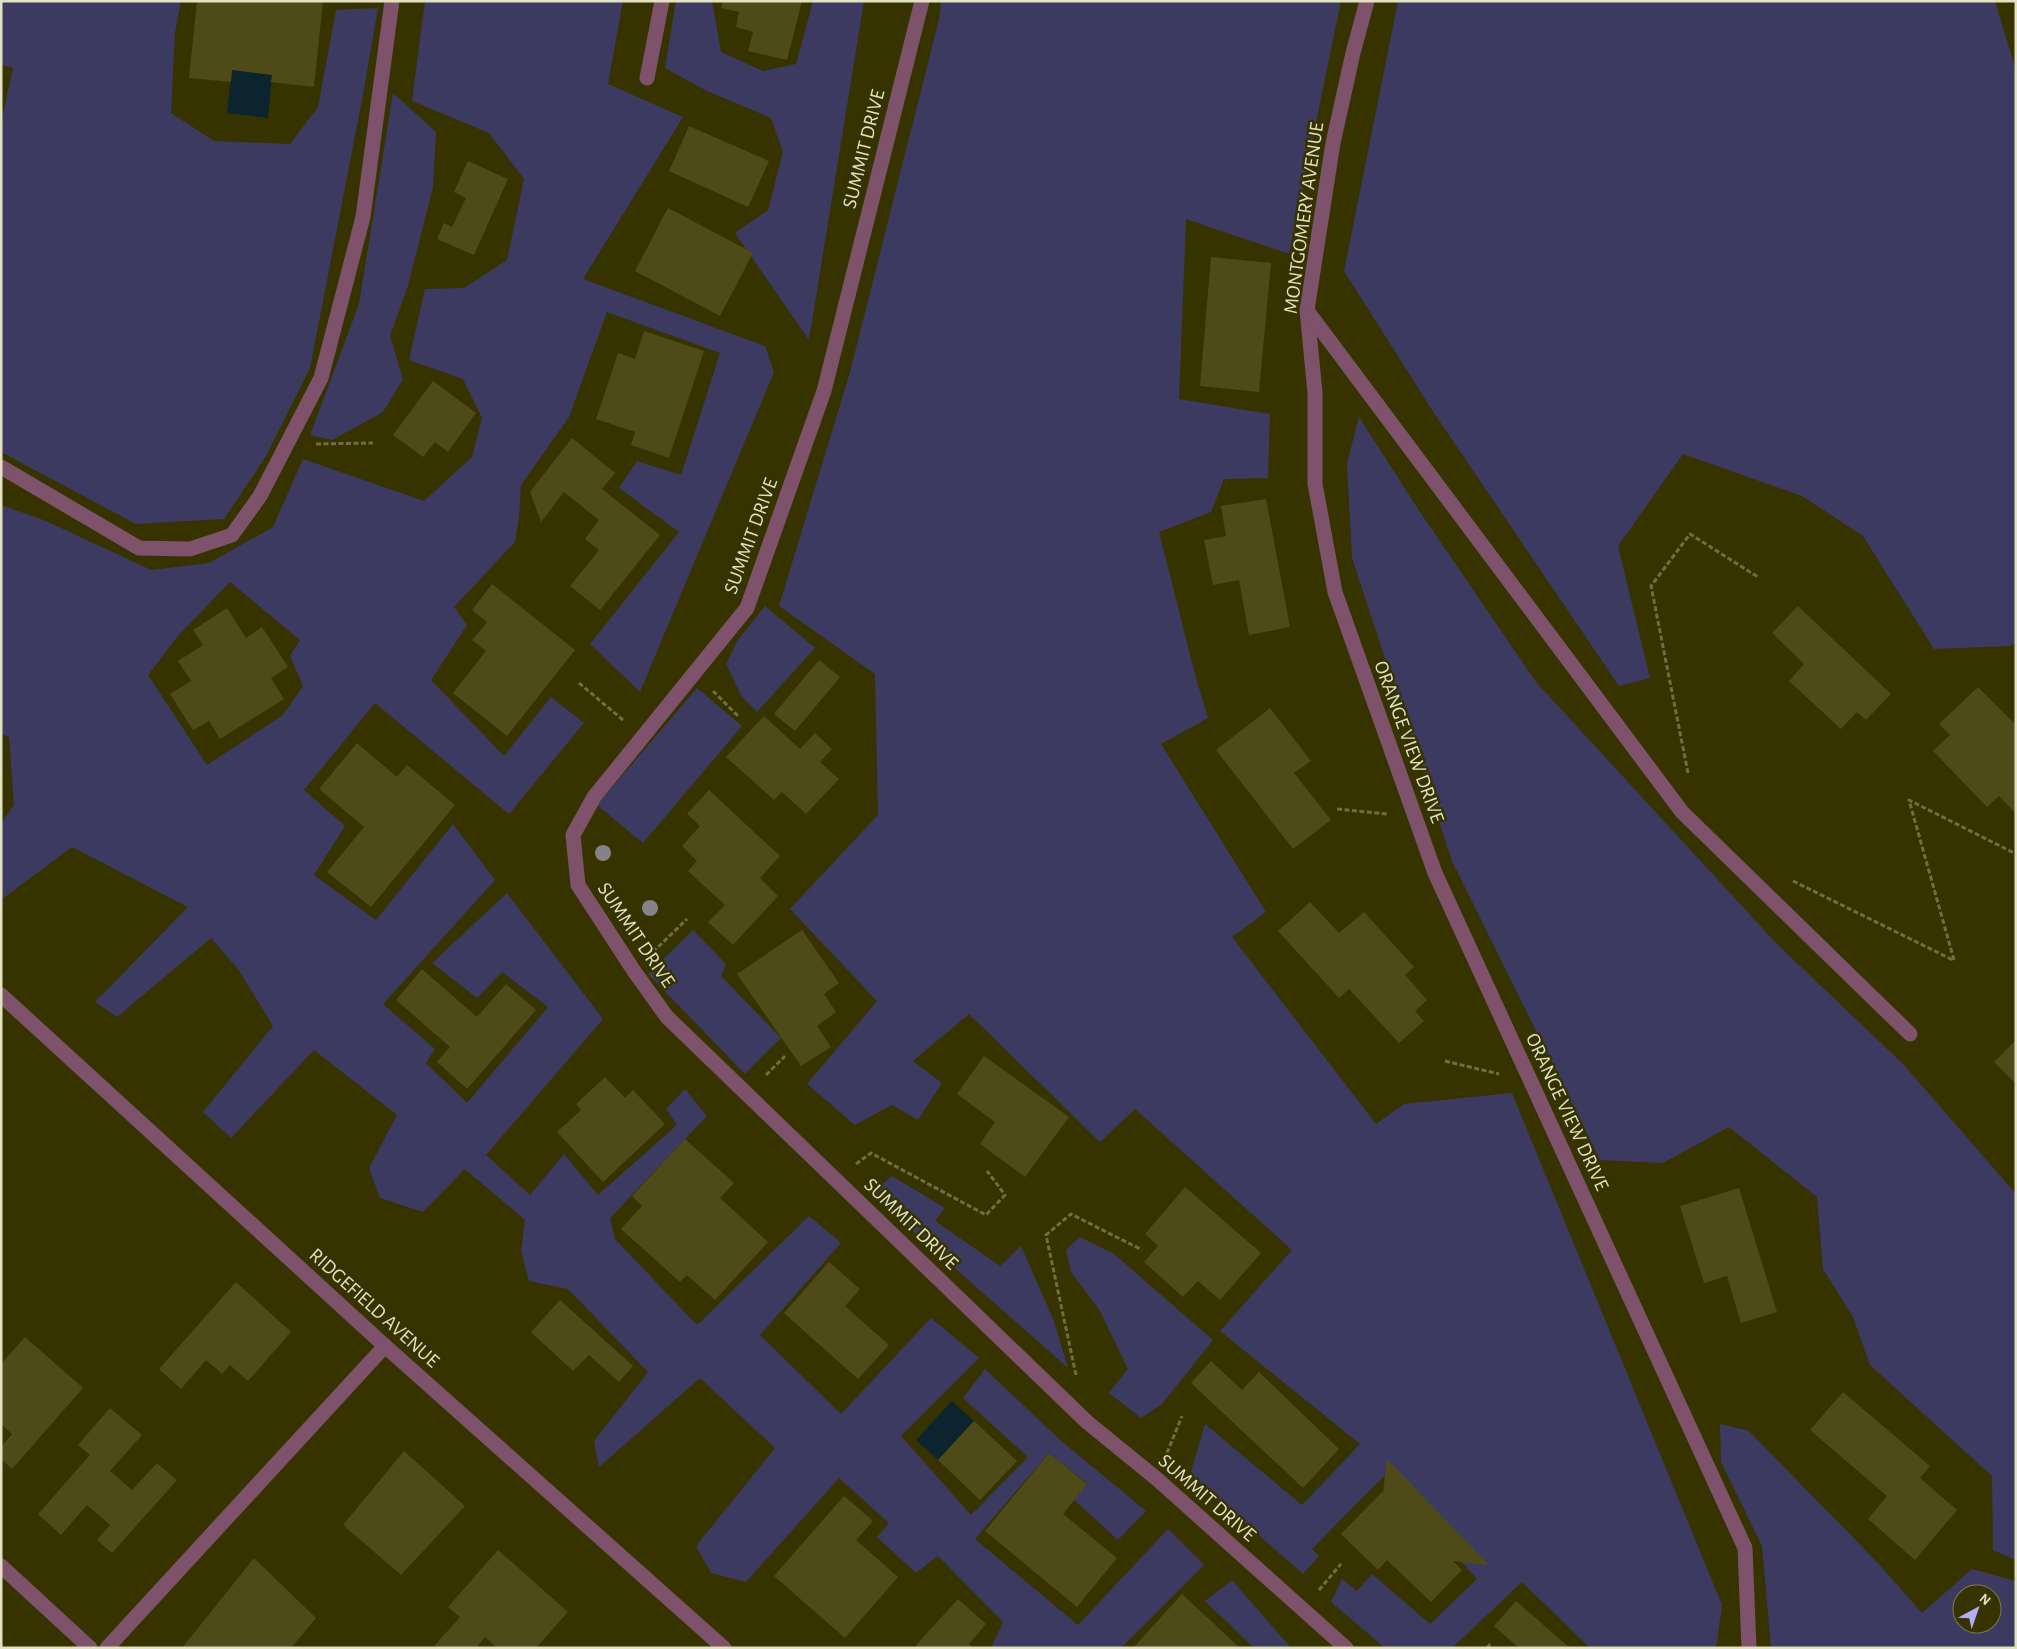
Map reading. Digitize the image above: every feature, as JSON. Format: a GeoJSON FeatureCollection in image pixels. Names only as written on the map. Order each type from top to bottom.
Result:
{"type":"FeatureCollection","features":[{"type":"Feature","properties":{"kind":"street"},"geometry":{"type":"LineString","coordinates":[[1,467],[139,548],[190,549],[232,535],[260,496],[321,378],[363,217],[392,1]]}},
{"type":"Feature","properties":{"kind":"street"},"geometry":{"type":"LineString","coordinates":[[647,78],[662,1]]}},
{"type":"Feature","properties":{"kind":"street","name":"SUMMIT DRIVE"},"geometry":{"type":"LineString","coordinates":[[922,1],[824,390],[747,608],[594,797],[573,835],[578,885],[634,971],[667,1017],[1087,1422],[1156,1479],[1346,1648]]}},
{"type":"Feature","properties":{"kind":"street","name":"MONTGOMERY AVENUE"},"geometry":{"type":"LineString","coordinates":[[1335,592],[1315,484],[1315,393],[1307,310],[1333,143],[1353,53],[1367,1]]}},
{"type":"Feature","properties":{"kind":"street"},"geometry":{"type":"LineString","coordinates":[[1307,310],[1682,812],[1910,1034]]}},
{"type":"Feature","properties":{"kind":"street","name":"ORANGE VIEW DRIVE"},"geometry":{"type":"LineString","coordinates":[[1335,592],[1435,873],[1745,1548],[1749,1648]]}},
{"type":"Feature","properties":{"kind":"street","name":"RIDGEFIELD AVENUE"},"geometry":{"type":"LineString","coordinates":[[1,995],[386,1346],[724,1648]]}},
{"type":"Feature","properties":{"kind":"street"},"geometry":{"type":"LineString","coordinates":[[107,1648],[386,1346]]}},
{"type":"Feature","properties":{"kind":"street"},"geometry":{"type":"LineString","coordinates":[[1,1566],[90,1648]]}},
{"type":"Feature","properties":{"kind":"path"},"geometry":{"type":"LineString","coordinates":[[287,444],[373,443]]}},
{"type":"Feature","properties":{"kind":"path"},"geometry":{"type":"LineString","coordinates":[[1689,780],[1651,586],[1690,534],[1758,577]]}},
{"type":"Feature","properties":{"kind":"path"},"geometry":{"type":"LineString","coordinates":[[695,673],[739,717]]}},
{"type":"Feature","properties":{"kind":"path"},"geometry":{"type":"LineString","coordinates":[[579,683],[643,736]]}},
{"type":"Feature","properties":{"kind":"path"},"geometry":{"type":"LineString","coordinates":[[1784,877],[1954,960],[1909,800],[2016,854]]}},
{"type":"Feature","properties":{"kind":"path"},"geometry":{"type":"LineString","coordinates":[[1337,809],[1415,817]]}},
{"type":"Feature","properties":{"kind":"path"},"geometry":{"type":"LineString","coordinates":[[634,971],[687,920]]}},
{"type":"Feature","properties":{"kind":"path"},"geometry":{"type":"LineString","coordinates":[[1445,1061],[1531,1082]]}},
{"type":"Feature","properties":{"kind":"path"},"geometry":{"type":"LineString","coordinates":[[836,1180],[871,1153],[986,1215],[1005,1195],[987,1171]]}},
{"type":"Feature","properties":{"kind":"path"},"geometry":{"type":"LineString","coordinates":[[1087,1422],[1046,1236],[1071,1214],[1142,1250]]}},
{"type":"Feature","properties":{"kind":"path"},"geometry":{"type":"LineString","coordinates":[[1156,1479],[1182,1416]]}},
{"type":"Feature","properties":{"kind":"path"},"geometry":{"type":"LineString","coordinates":[[1303,1609],[1341,1564]]}},
{"type":"Feature","properties":{"kind":"path"},"geometry":{"type":"LineString","coordinates":[[1487,1648],[1491,1643]]}},
{"type":"Feature","properties":{"kind":"shaded area"},"geometry":{"type":"Polygon","coordinates":[[[1,1],[181,1],[175,33],[171,113],[214,141],[290,144],[318,107],[336,10],[378,8],[310,368],[266,456],[224,519],[136,524],[1,452],[1,123],[13,68],[1,65],[1,1]]]}},
{"type":"Feature","properties":{"kind":"shaded area"},"geometry":{"type":"Polygon","coordinates":[[[425,1],[623,1],[608,84],[683,117],[583,279],[765,346],[774,372],[640,692],[590,644],[679,532],[619,488],[637,461],[681,475],[720,353],[607,312],[569,417],[521,485],[515,542],[454,607],[467,625],[431,680],[504,756],[551,697],[584,723],[509,814],[375,703],[304,790],[345,826],[314,875],[376,920],[453,824],[495,880],[383,1004],[435,1049],[426,1063],[467,1103],[548,1007],[502,972],[477,998],[432,963],[507,893],[603,1019],[486,1155],[530,1195],[564,1154],[598,1195],[677,1125],[666,1109],[685,1089],[707,1116],[610,1218],[615,1239],[697,1325],[809,1216],[841,1243],[760,1335],[841,1414],[931,1318],[979,1358],[901,1436],[971,1515],[1028,1457],[963,1398],[985,1369],[1059,1439],[1146,1511],[1118,1540],[1074,1500],[1087,1483],[1049,1453],[975,1539],[1078,1625],[1168,1529],[1204,1565],[1121,1648],[991,1648],[1003,1622],[938,1556],[916,1573],[877,1537],[889,1523],[839,1478],[746,1582],[711,1573],[696,1546],[775,1448],[700,1378],[599,1467],[594,1441],[648,1372],[568,1289],[529,1281],[521,1251],[525,1220],[465,1169],[423,1212],[380,1198],[369,1168],[397,1115],[314,1050],[231,1138],[203,1112],[273,1026],[238,969],[211,938],[117,1017],[95,1002],[188,907],[72,847],[1,900],[1,823],[14,805],[9,737],[1,734],[1,505],[46,521],[151,570],[209,563],[273,527],[303,459],[424,501],[472,457],[482,418],[463,379],[409,360],[425,289],[464,288],[507,260],[524,179],[489,133],[412,101],[425,1]],[[230,582],[177,637],[148,675],[207,765],[283,715],[303,686],[290,656],[300,640],[230,582]]]}},
{"type":"Feature","properties":{"kind":"shaded area"},"geometry":{"type":"Polygon","coordinates":[[[676,1],[712,1],[721,52],[763,71],[796,64],[813,1],[864,1],[809,340],[735,233],[768,210],[783,152],[771,118],[707,91],[665,68],[676,1]]]}},
{"type":"Feature","properties":{"kind":"shaded area"},"geometry":{"type":"Polygon","coordinates":[[[941,1],[1341,1],[1289,254],[1186,219],[1179,399],[1270,414],[1268,478],[1224,479],[1211,512],[1159,532],[1208,718],[1161,744],[1266,912],[1232,937],[1376,1124],[1404,1104],[1512,1093],[1722,1605],[1716,1648],[1590,1648],[1522,1582],[1452,1648],[1385,1648],[1331,1602],[1342,1579],[1357,1591],[1372,1574],[1430,1624],[1477,1579],[1384,1476],[1312,1549],[1319,1556],[1303,1574],[1190,1475],[1205,1424],[1302,1505],[1360,1444],[1220,1331],[1292,1250],[1135,1109],[1100,1142],[969,1014],[913,1061],[942,1083],[918,1120],[892,1105],[855,1125],[807,1084],[877,1001],[790,909],[878,815],[875,674],[779,606],[850,372],[939,19],[941,1]]]}},
{"type":"Feature","properties":{"kind":"shaded area"},"geometry":{"type":"Polygon","coordinates":[[[1398,1],[1995,1],[2016,71],[2016,643],[2009,646],[1934,649],[1863,536],[1802,496],[1683,454],[1618,546],[1650,678],[1619,686],[1434,413],[1344,271],[1398,1]]]}},
{"type":"Feature","properties":{"kind":"shaded area"},"geometry":{"type":"Polygon","coordinates":[[[393,93],[436,132],[433,187],[408,286],[390,336],[403,379],[383,412],[332,440],[310,435],[359,304],[393,93]]]}},
{"type":"Feature","properties":{"kind":"shaded area"},"geometry":{"type":"Polygon","coordinates":[[[1359,417],[1422,515],[1536,682],[1776,943],[1904,1065],[2016,1194],[2016,1560],[1993,1550],[1992,1476],[1870,1365],[1853,1317],[1823,1269],[1817,1197],[1729,1127],[1663,1163],[1600,1160],[1452,861],[1352,558],[1347,463],[1359,417]]]}},
{"type":"Feature","properties":{"kind":"shaded area"},"geometry":{"type":"Polygon","coordinates":[[[765,606],[815,648],[757,712],[742,697],[726,664],[737,641],[765,606]]]}},
{"type":"Feature","properties":{"kind":"shaded area"},"geometry":{"type":"Polygon","coordinates":[[[697,688],[742,726],[643,843],[597,805],[697,688]]]}},
{"type":"Feature","properties":{"kind":"shaded area"},"geometry":{"type":"Polygon","coordinates":[[[693,930],[726,964],[721,976],[781,1038],[745,1074],[648,974],[693,930]]]}},
{"type":"Feature","properties":{"kind":"shaded area"},"geometry":{"type":"Polygon","coordinates":[[[892,1176],[945,1208],[935,1221],[1000,1266],[1021,1246],[1054,1321],[1068,1368],[871,1194],[892,1176]]]}},
{"type":"Feature","properties":{"kind":"shaded area"},"geometry":{"type":"Polygon","coordinates":[[[1080,1237],[1114,1254],[1213,1340],[1162,1404],[1141,1418],[1109,1393],[1128,1369],[1100,1311],[1071,1272],[1066,1250],[1080,1237]]]}},
{"type":"Feature","properties":{"kind":"shaded area"},"geometry":{"type":"Polygon","coordinates":[[[1720,1424],[1749,1431],[1877,1562],[1922,1613],[1952,1587],[1952,1634],[2002,1634],[2002,1584],[1955,1584],[1972,1569],[2016,1581],[2016,1648],[1771,1648],[1762,1546],[1721,1462],[1720,1424]]]}},
{"type":"Feature","properties":{"kind":"shaded area"},"geometry":{"type":"Polygon","coordinates":[[[1232,1580],[1291,1648],[1254,1648],[1205,1601],[1232,1580]]]}},
{"type":"Feature","properties":{"kind":"water"},"geometry":{"type":"Polygon","coordinates":[[[232,70],[272,75],[268,118],[227,113],[232,70]]]}},
{"type":"Feature","properties":{"kind":"water"},"geometry":{"type":"Polygon","coordinates":[[[952,1401],[974,1421],[938,1460],[916,1440],[952,1401]]]}},
{"type":"Feature","properties":{"kind":"building"},"geometry":{"type":"Polygon","coordinates":[[[197,1],[323,1],[314,87],[271,82],[272,75],[232,70],[231,82],[189,78],[197,1]]]}},
{"type":"Feature","properties":{"kind":"building"},"geometry":{"type":"Polygon","coordinates":[[[723,1],[802,1],[787,60],[748,51],[753,32],[736,27],[739,12],[721,8],[723,1]]]}},
{"type":"Feature","properties":{"kind":"building"},"geometry":{"type":"Polygon","coordinates":[[[689,126],[769,161],[748,207],[669,171],[689,126]]]}},
{"type":"Feature","properties":{"kind":"building"},"geometry":{"type":"Polygon","coordinates":[[[468,161],[508,179],[474,255],[437,239],[444,223],[452,227],[466,198],[454,192],[468,161]]]}},
{"type":"Feature","properties":{"kind":"building"},"geometry":{"type":"Polygon","coordinates":[[[668,208],[753,253],[720,316],[635,271],[668,208]]]}},
{"type":"Feature","properties":{"kind":"building"},"geometry":{"type":"Polygon","coordinates":[[[1211,257],[1271,263],[1259,392],[1200,386],[1211,257]]]}},
{"type":"Feature","properties":{"kind":"building"},"geometry":{"type":"Polygon","coordinates":[[[644,331],[704,351],[669,458],[631,445],[635,432],[596,419],[618,353],[635,359],[644,331]]]}},
{"type":"Feature","properties":{"kind":"building"},"geometry":{"type":"Polygon","coordinates":[[[433,381],[476,413],[448,452],[435,442],[423,457],[393,435],[433,381]]]}},
{"type":"Feature","properties":{"kind":"building"},"geometry":{"type":"Polygon","coordinates":[[[572,438],[615,473],[602,489],[660,535],[600,610],[570,586],[599,550],[585,539],[599,520],[564,492],[541,522],[530,492],[572,438]]]}},
{"type":"Feature","properties":{"kind":"building"},"geometry":{"type":"Polygon","coordinates":[[[1266,499],[1290,627],[1249,635],[1239,580],[1213,585],[1204,540],[1226,536],[1221,506],[1266,499]]]}},
{"type":"Feature","properties":{"kind":"building"},"geometry":{"type":"Polygon","coordinates":[[[492,584],[575,650],[507,736],[453,693],[486,651],[472,640],[487,622],[472,610],[492,584]]]}},
{"type":"Feature","properties":{"kind":"building"},"geometry":{"type":"Polygon","coordinates":[[[1798,606],[1891,694],[1866,720],[1857,712],[1841,729],[1789,681],[1804,664],[1772,633],[1798,606]]]}},
{"type":"Feature","properties":{"kind":"building"},"geometry":{"type":"Polygon","coordinates":[[[227,608],[246,638],[262,627],[288,667],[271,678],[284,699],[220,739],[209,721],[193,730],[170,694],[191,681],[178,661],[203,645],[193,630],[227,608]]]}},
{"type":"Feature","properties":{"kind":"building"},"geometry":{"type":"Polygon","coordinates":[[[819,660],[840,677],[795,731],[774,714],[819,660]]]}},
{"type":"Feature","properties":{"kind":"building"},"geometry":{"type":"Polygon","coordinates":[[[1978,687],[2016,725],[2016,814],[1999,796],[1987,807],[1933,751],[1950,735],[1939,724],[1978,687]]]}},
{"type":"Feature","properties":{"kind":"building"},"geometry":{"type":"Polygon","coordinates":[[[1270,708],[1311,761],[1294,773],[1331,820],[1293,849],[1216,750],[1270,708]]]}},
{"type":"Feature","properties":{"kind":"building"},"geometry":{"type":"Polygon","coordinates":[[[764,716],[800,749],[815,733],[832,749],[820,762],[839,779],[806,814],[782,792],[774,800],[726,757],[764,716]]]}},
{"type":"Feature","properties":{"kind":"building"},"geometry":{"type":"Polygon","coordinates":[[[357,743],[397,777],[407,765],[455,805],[371,907],[327,872],[364,827],[319,789],[357,743]]]}},
{"type":"Feature","properties":{"kind":"building"},"geometry":{"type":"Polygon","coordinates":[[[709,790],[780,856],[760,878],[778,896],[733,945],[708,922],[725,905],[688,871],[697,861],[682,846],[700,826],[687,814],[709,790]]]}},
{"type":"Feature","properties":{"kind":"building"},"geometry":{"type":"Polygon","coordinates":[[[1310,902],[1339,933],[1364,912],[1414,967],[1405,975],[1427,1000],[1415,1011],[1424,1021],[1399,1043],[1349,989],[1339,998],[1278,931],[1310,902]]]}},
{"type":"Feature","properties":{"kind":"building"},"geometry":{"type":"Polygon","coordinates":[[[802,930],[839,983],[824,994],[836,1012],[817,1026],[831,1047],[801,1066],[737,974],[802,930]]]}},
{"type":"Feature","properties":{"kind":"building"},"geometry":{"type":"Polygon","coordinates":[[[422,969],[477,1017],[506,984],[536,1010],[467,1089],[437,1062],[450,1047],[396,1000],[422,969]]]}},
{"type":"Feature","properties":{"kind":"building"},"geometry":{"type":"Polygon","coordinates":[[[2016,1040],[2016,1084],[1994,1062],[2016,1040]]]}},
{"type":"Feature","properties":{"kind":"building"},"geometry":{"type":"Polygon","coordinates":[[[984,1056],[1069,1117],[1025,1177],[980,1144],[995,1122],[957,1094],[984,1056]]]}},
{"type":"Feature","properties":{"kind":"building"},"geometry":{"type":"Polygon","coordinates":[[[605,1077],[625,1098],[633,1090],[665,1124],[603,1182],[557,1132],[581,1110],[576,1104],[605,1077]]]}},
{"type":"Feature","properties":{"kind":"building"},"geometry":{"type":"Polygon","coordinates":[[[685,1139],[734,1183],[720,1198],[768,1242],[715,1300],[687,1275],[680,1282],[621,1229],[642,1206],[632,1196],[685,1139]]]}},
{"type":"Feature","properties":{"kind":"building"},"geometry":{"type":"Polygon","coordinates":[[[1185,1187],[1261,1253],[1220,1300],[1198,1281],[1183,1297],[1144,1262],[1158,1246],[1145,1234],[1185,1187]]]}},
{"type":"Feature","properties":{"kind":"building"},"geometry":{"type":"Polygon","coordinates":[[[1739,1188],[1777,1312],[1741,1323],[1727,1276],[1704,1283],[1680,1206],[1739,1188]]]}},
{"type":"Feature","properties":{"kind":"building"},"geometry":{"type":"Polygon","coordinates":[[[829,1262],[860,1289],[845,1306],[889,1345],[858,1379],[784,1313],[829,1262]]]}},
{"type":"Feature","properties":{"kind":"building"},"geometry":{"type":"Polygon","coordinates":[[[236,1282],[291,1332],[248,1381],[230,1365],[222,1374],[206,1360],[181,1389],[159,1369],[236,1282]]]}},
{"type":"Feature","properties":{"kind":"building"},"geometry":{"type":"Polygon","coordinates":[[[560,1300],[633,1366],[619,1382],[589,1355],[573,1371],[531,1332],[560,1300]]]}},
{"type":"Feature","properties":{"kind":"building"},"geometry":{"type":"Polygon","coordinates":[[[25,1337],[83,1388],[12,1469],[1,1459],[1,1447],[12,1434],[1,1424],[1,1364],[25,1337]]]}},
{"type":"Feature","properties":{"kind":"building"},"geometry":{"type":"Polygon","coordinates":[[[1211,1361],[1242,1390],[1259,1372],[1339,1449],[1303,1488],[1191,1383],[1211,1361]]]}},
{"type":"Feature","properties":{"kind":"building"},"geometry":{"type":"Polygon","coordinates":[[[1843,1392],[1930,1466],[1920,1478],[1957,1510],[1915,1560],[1868,1519],[1887,1496],[1810,1430],[1843,1392]]]}},
{"type":"Feature","properties":{"kind":"building"},"geometry":{"type":"Polygon","coordinates":[[[110,1408],[142,1435],[110,1471],[132,1490],[157,1463],[177,1480],[112,1553],[97,1540],[110,1525],[87,1505],[61,1535],[38,1514],[90,1455],[78,1445],[110,1408]]]}},
{"type":"Feature","properties":{"kind":"building"},"geometry":{"type":"Polygon","coordinates":[[[974,1421],[1017,1461],[980,1500],[938,1460],[974,1421]]]}},
{"type":"Feature","properties":{"kind":"building"},"geometry":{"type":"Polygon","coordinates":[[[404,1451],[465,1506],[401,1575],[343,1525],[404,1451]]]}},
{"type":"Feature","properties":{"kind":"building"},"geometry":{"type":"Polygon","coordinates":[[[1049,1453],[1087,1484],[1063,1514],[1117,1558],[1077,1607],[985,1531],[1049,1453]]]}},
{"type":"Feature","properties":{"kind":"building"},"geometry":{"type":"Polygon","coordinates":[[[1387,1459],[1489,1565],[1453,1561],[1462,1570],[1431,1602],[1387,1560],[1378,1570],[1341,1534],[1383,1493],[1387,1459]]]}},
{"type":"Feature","properties":{"kind":"building"},"geometry":{"type":"Polygon","coordinates":[[[844,1496],[873,1521],[856,1540],[898,1577],[845,1638],[774,1576],[844,1496]]]}},
{"type":"Feature","properties":{"kind":"building"},"geometry":{"type":"Polygon","coordinates":[[[498,1550],[568,1612],[536,1648],[497,1648],[485,1637],[476,1648],[437,1648],[435,1645],[460,1617],[448,1607],[498,1550]]]}},
{"type":"Feature","properties":{"kind":"building"},"geometry":{"type":"Polygon","coordinates":[[[254,1558],[316,1618],[291,1648],[182,1648],[254,1558]]]}},
{"type":"Feature","properties":{"kind":"building"},"geometry":{"type":"Polygon","coordinates":[[[1182,1594],[1240,1648],[1133,1648],[1182,1594]]]}},
{"type":"Feature","properties":{"kind":"building"},"geometry":{"type":"Polygon","coordinates":[[[958,1599],[986,1624],[969,1644],[973,1648],[918,1648],[916,1645],[958,1599]]]}},
{"type":"Feature","properties":{"kind":"building"},"geometry":{"type":"Polygon","coordinates":[[[1516,1601],[1570,1648],[1519,1648],[1494,1626],[1516,1601]]]}}]}
